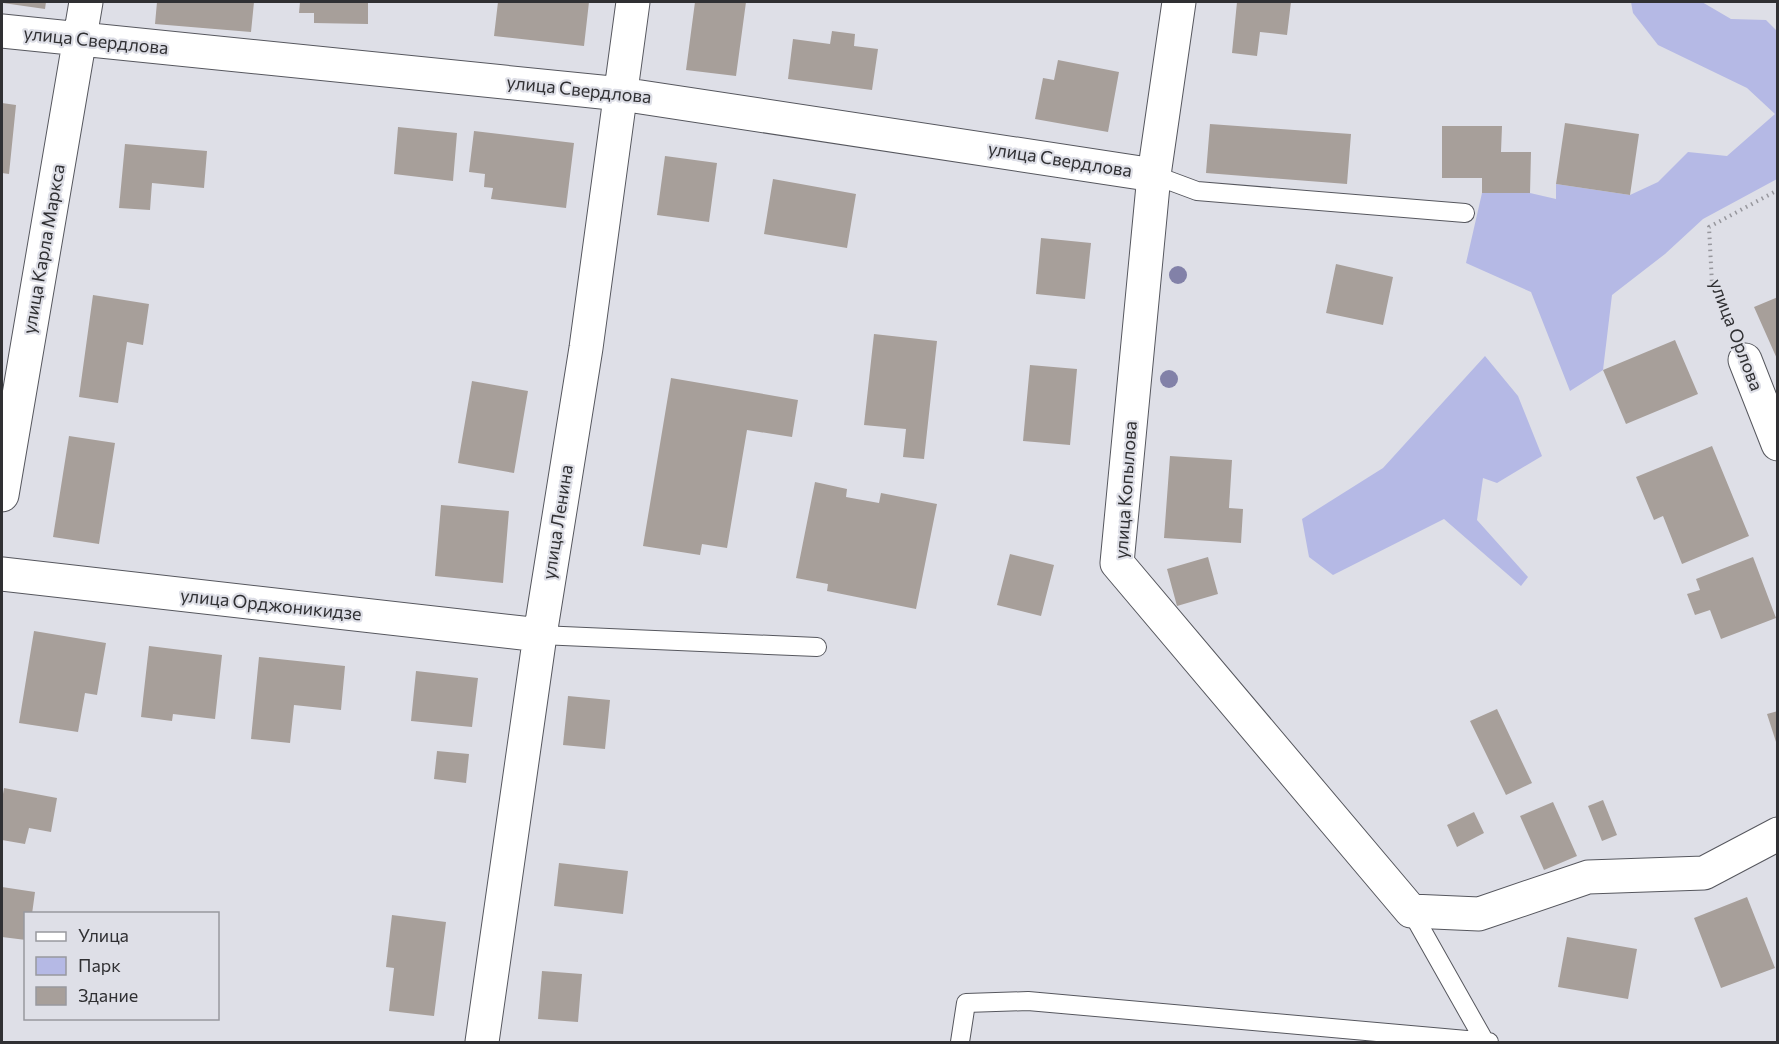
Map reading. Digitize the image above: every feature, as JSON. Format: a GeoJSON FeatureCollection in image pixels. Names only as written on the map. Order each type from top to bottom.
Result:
{"type":"FeatureCollection","features":[{"type":"Feature","properties":{"kind":"street","name":"улица Карла Маркса"},"geometry":{"type":"LineString","coordinates":[[2,492],[86,2]]}},
{"type":"Feature","properties":{"kind":"street","name":"улица Ленина"},"geometry":{"type":"LineString","coordinates":[[482,1042],[540,635],[586,348],[633,2]]}},
{"type":"Feature","properties":{"kind":"street","name":"улица Копылова"},"geometry":{"type":"LineString","coordinates":[[1179,2],[1154,175],[1117,563],[1411,911]]}},
{"type":"Feature","properties":{"kind":"street","name":"улица Свердлова"},"geometry":{"type":"LineString","coordinates":[[2,31],[621,94],[1154,175]]}},
{"type":"Feature","properties":{"kind":"street","name":"улица Орлова"},"geometry":{"type":"LineString","coordinates":[[1745,360],[1778,444]]}},
{"type":"Feature","properties":{"kind":"street","name":"улица Орджоникидзе"},"geometry":{"type":"LineString","coordinates":[[2,574],[540,635]]}},
{"type":"Feature","properties":{"kind":"street"},"geometry":{"type":"LineString","coordinates":[[1411,911],[1479,914],[1588,877],[1704,873],[1778,834]]}},
{"type":"Feature","properties":{"kind":"lane"},"geometry":{"type":"LineString","coordinates":[[1154,175],[1197,191],[1465,213]]}},
{"type":"Feature","properties":{"kind":"lane"},"geometry":{"type":"LineString","coordinates":[[540,635],[817,646]]}},
{"type":"Feature","properties":{"kind":"lane"},"geometry":{"type":"LineString","coordinates":[[1411,911],[1487,1042]]}},
{"type":"Feature","properties":{"kind":"lane"},"geometry":{"type":"LineString","coordinates":[[960,1042],[966,1003],[1028,1001],[1487,1042]]}},
{"type":"Feature","properties":{"kind":"path","name":"улица Орлова"},"geometry":{"type":"LineString","coordinates":[[1745,360],[1712,284],[1709,227],[1778,190]]}},
{"type":"Feature","properties":{"kind":"green space"},"geometry":{"type":"Polygon","coordinates":[[[1631,2],[1702,2],[1731,19],[1766,20],[1777,31],[1777,179],[1703,219],[1665,254],[1612,295],[1603,370],[1570,391],[1531,292],[1466,263],[1482,193],[1530,193],[1556,199],[1556,184],[1630,195],[1658,182],[1688,152],[1727,156],[1775,114],[1747,88],[1658,45],[1633,13],[1631,2]]]}},
{"type":"Feature","properties":{"kind":"green space"},"geometry":{"type":"Polygon","coordinates":[[[1485,356],[1518,396],[1542,456],[1497,483],[1483,478],[1477,520],[1528,577],[1521,586],[1444,519],[1333,575],[1309,557],[1302,519],[1383,468],[1485,356]]]}},
{"type":"Feature","properties":{"kind":"building"},"geometry":{"type":"Polygon","coordinates":[[[3,2],[46,2],[45,9],[3,2]]]}},
{"type":"Feature","properties":{"kind":"building"},"geometry":{"type":"Polygon","coordinates":[[[157,2],[254,2],[251,32],[155,24],[157,2]]]}},
{"type":"Feature","properties":{"kind":"building"},"geometry":{"type":"Polygon","coordinates":[[[300,2],[368,2],[368,24],[314,23],[314,13],[299,13],[300,2]]]}},
{"type":"Feature","properties":{"kind":"building"},"geometry":{"type":"Polygon","coordinates":[[[498,2],[589,2],[584,46],[494,36],[498,2]]]}},
{"type":"Feature","properties":{"kind":"building"},"geometry":{"type":"Polygon","coordinates":[[[695,2],[746,2],[736,76],[686,70],[695,2]]]}},
{"type":"Feature","properties":{"kind":"building"},"geometry":{"type":"Polygon","coordinates":[[[1237,2],[1291,2],[1287,35],[1260,32],[1257,56],[1232,53],[1237,2]]]}},
{"type":"Feature","properties":{"kind":"building"},"geometry":{"type":"Polygon","coordinates":[[[832,31],[855,34],[854,46],[878,49],[872,90],[788,79],[793,39],[830,44],[832,31]]]}},
{"type":"Feature","properties":{"kind":"building"},"geometry":{"type":"Polygon","coordinates":[[[1058,60],[1119,72],[1108,132],[1035,119],[1043,78],[1054,80],[1058,60]]]}},
{"type":"Feature","properties":{"kind":"building"},"geometry":{"type":"Polygon","coordinates":[[[2,103],[16,105],[9,174],[2,173],[2,103]]]}},
{"type":"Feature","properties":{"kind":"building"},"geometry":{"type":"Polygon","coordinates":[[[1565,123],[1639,134],[1630,195],[1556,184],[1565,123]]]}},
{"type":"Feature","properties":{"kind":"building"},"geometry":{"type":"Polygon","coordinates":[[[1210,124],[1351,134],[1347,184],[1206,173],[1210,124]]]}},
{"type":"Feature","properties":{"kind":"building"},"geometry":{"type":"Polygon","coordinates":[[[1442,126],[1502,126],[1501,152],[1531,152],[1530,193],[1482,193],[1482,178],[1442,178],[1442,126]]]}},
{"type":"Feature","properties":{"kind":"building"},"geometry":{"type":"Polygon","coordinates":[[[398,127],[457,133],[453,181],[394,174],[398,127]]]}},
{"type":"Feature","properties":{"kind":"building"},"geometry":{"type":"Polygon","coordinates":[[[474,131],[574,143],[566,208],[491,199],[493,188],[484,187],[485,174],[469,172],[474,131]]]}},
{"type":"Feature","properties":{"kind":"building"},"geometry":{"type":"Polygon","coordinates":[[[125,144],[207,151],[204,188],[152,183],[150,210],[119,208],[125,144]]]}},
{"type":"Feature","properties":{"kind":"building"},"geometry":{"type":"Polygon","coordinates":[[[665,156],[717,163],[709,222],[657,215],[665,156]]]}},
{"type":"Feature","properties":{"kind":"building"},"geometry":{"type":"Polygon","coordinates":[[[773,179],[856,194],[847,248],[764,234],[773,179]]]}},
{"type":"Feature","properties":{"kind":"building"},"geometry":{"type":"Polygon","coordinates":[[[1041,238],[1091,243],[1085,299],[1036,294],[1041,238]]]}},
{"type":"Feature","properties":{"kind":"building"},"geometry":{"type":"Polygon","coordinates":[[[1336,264],[1393,277],[1383,325],[1326,313],[1336,264]]]}},
{"type":"Feature","properties":{"kind":"building"},"geometry":{"type":"Polygon","coordinates":[[[93,295],[149,304],[143,345],[127,342],[118,403],[79,397],[93,295]]]}},
{"type":"Feature","properties":{"kind":"building"},"geometry":{"type":"Polygon","coordinates":[[[1778,297],[1778,361],[1754,307],[1778,297]]]}},
{"type":"Feature","properties":{"kind":"building"},"geometry":{"type":"Polygon","coordinates":[[[874,334],[937,341],[924,459],[903,457],[906,429],[864,425],[874,334]]]}},
{"type":"Feature","properties":{"kind":"building"},"geometry":{"type":"Polygon","coordinates":[[[1675,340],[1698,394],[1626,424],[1603,370],[1675,340]]]}},
{"type":"Feature","properties":{"kind":"building"},"geometry":{"type":"Polygon","coordinates":[[[1030,365],[1077,369],[1070,445],[1023,441],[1030,365]]]}},
{"type":"Feature","properties":{"kind":"building"},"geometry":{"type":"Polygon","coordinates":[[[671,378],[798,400],[792,437],[747,430],[727,548],[702,544],[700,555],[643,546],[671,378]]]}},
{"type":"Feature","properties":{"kind":"building"},"geometry":{"type":"Polygon","coordinates":[[[472,381],[528,391],[514,473],[458,463],[472,381]]]}},
{"type":"Feature","properties":{"kind":"building"},"geometry":{"type":"Polygon","coordinates":[[[69,436],[115,443],[99,544],[53,537],[69,436]]]}},
{"type":"Feature","properties":{"kind":"building"},"geometry":{"type":"Polygon","coordinates":[[[1712,446],[1749,536],[1682,564],[1663,516],[1654,520],[1636,477],[1712,446]]]}},
{"type":"Feature","properties":{"kind":"building"},"geometry":{"type":"Polygon","coordinates":[[[1170,456],[1232,460],[1229,508],[1243,509],[1241,543],[1164,538],[1170,456]]]}},
{"type":"Feature","properties":{"kind":"building"},"geometry":{"type":"Polygon","coordinates":[[[815,482],[847,489],[846,497],[879,503],[881,493],[937,504],[916,609],[827,591],[828,584],[796,578],[815,482]]]}},
{"type":"Feature","properties":{"kind":"building"},"geometry":{"type":"Polygon","coordinates":[[[441,505],[509,511],[503,583],[435,576],[441,505]]]}},
{"type":"Feature","properties":{"kind":"building"},"geometry":{"type":"Polygon","coordinates":[[[1010,554],[1054,565],[1041,616],[997,605],[1010,554]]]}},
{"type":"Feature","properties":{"kind":"building"},"geometry":{"type":"Polygon","coordinates":[[[1208,557],[1218,594],[1177,606],[1167,569],[1208,557]]]}},
{"type":"Feature","properties":{"kind":"building"},"geometry":{"type":"Polygon","coordinates":[[[1753,557],[1776,618],[1721,639],[1710,610],[1695,615],[1687,594],[1700,590],[1696,579],[1753,557]]]}},
{"type":"Feature","properties":{"kind":"building"},"geometry":{"type":"Polygon","coordinates":[[[34,631],[106,643],[97,695],[85,693],[78,732],[19,723],[34,631]]]}},
{"type":"Feature","properties":{"kind":"building"},"geometry":{"type":"Polygon","coordinates":[[[149,646],[222,655],[215,719],[173,714],[172,721],[141,717],[149,646]]]}},
{"type":"Feature","properties":{"kind":"building"},"geometry":{"type":"Polygon","coordinates":[[[259,657],[345,666],[341,710],[294,705],[290,743],[251,739],[259,657]]]}},
{"type":"Feature","properties":{"kind":"building"},"geometry":{"type":"Polygon","coordinates":[[[416,671],[478,678],[472,727],[411,721],[416,671]]]}},
{"type":"Feature","properties":{"kind":"building"},"geometry":{"type":"Polygon","coordinates":[[[568,696],[610,700],[605,749],[563,745],[568,696]]]}},
{"type":"Feature","properties":{"kind":"building"},"geometry":{"type":"Polygon","coordinates":[[[1497,709],[1532,783],[1506,795],[1470,721],[1497,709]]]}},
{"type":"Feature","properties":{"kind":"building"},"geometry":{"type":"Polygon","coordinates":[[[1778,711],[1778,745],[1777,745],[1767,714],[1778,711]]]}},
{"type":"Feature","properties":{"kind":"building"},"geometry":{"type":"Polygon","coordinates":[[[437,751],[469,754],[466,783],[434,779],[437,751]]]}},
{"type":"Feature","properties":{"kind":"building"},"geometry":{"type":"Polygon","coordinates":[[[4,788],[57,798],[51,832],[29,828],[25,844],[2,840],[4,788]]]}},
{"type":"Feature","properties":{"kind":"building"},"geometry":{"type":"Polygon","coordinates":[[[1603,800],[1617,835],[1602,841],[1588,806],[1603,800]]]}},
{"type":"Feature","properties":{"kind":"building"},"geometry":{"type":"Polygon","coordinates":[[[1553,802],[1577,856],[1544,870],[1520,816],[1553,802]]]}},
{"type":"Feature","properties":{"kind":"building"},"geometry":{"type":"Polygon","coordinates":[[[1474,812],[1484,833],[1457,847],[1447,825],[1474,812]]]}},
{"type":"Feature","properties":{"kind":"building"},"geometry":{"type":"Polygon","coordinates":[[[559,863],[628,871],[623,914],[554,906],[559,863]]]}},
{"type":"Feature","properties":{"kind":"building"},"geometry":{"type":"Polygon","coordinates":[[[2,887],[35,892],[32,912],[24,912],[24,940],[2,937],[2,887]]]}},
{"type":"Feature","properties":{"kind":"building"},"geometry":{"type":"Polygon","coordinates":[[[1747,897],[1775,968],[1721,988],[1694,918],[1747,897]]]}},
{"type":"Feature","properties":{"kind":"building"},"geometry":{"type":"Polygon","coordinates":[[[392,915],[446,922],[434,1016],[389,1011],[394,968],[386,967],[392,915]]]}},
{"type":"Feature","properties":{"kind":"building"},"geometry":{"type":"Polygon","coordinates":[[[1567,937],[1637,949],[1628,999],[1558,987],[1567,937]]]}},
{"type":"Feature","properties":{"kind":"building"},"geometry":{"type":"Polygon","coordinates":[[[542,971],[582,974],[578,1022],[538,1019],[542,971]]]}}]}
